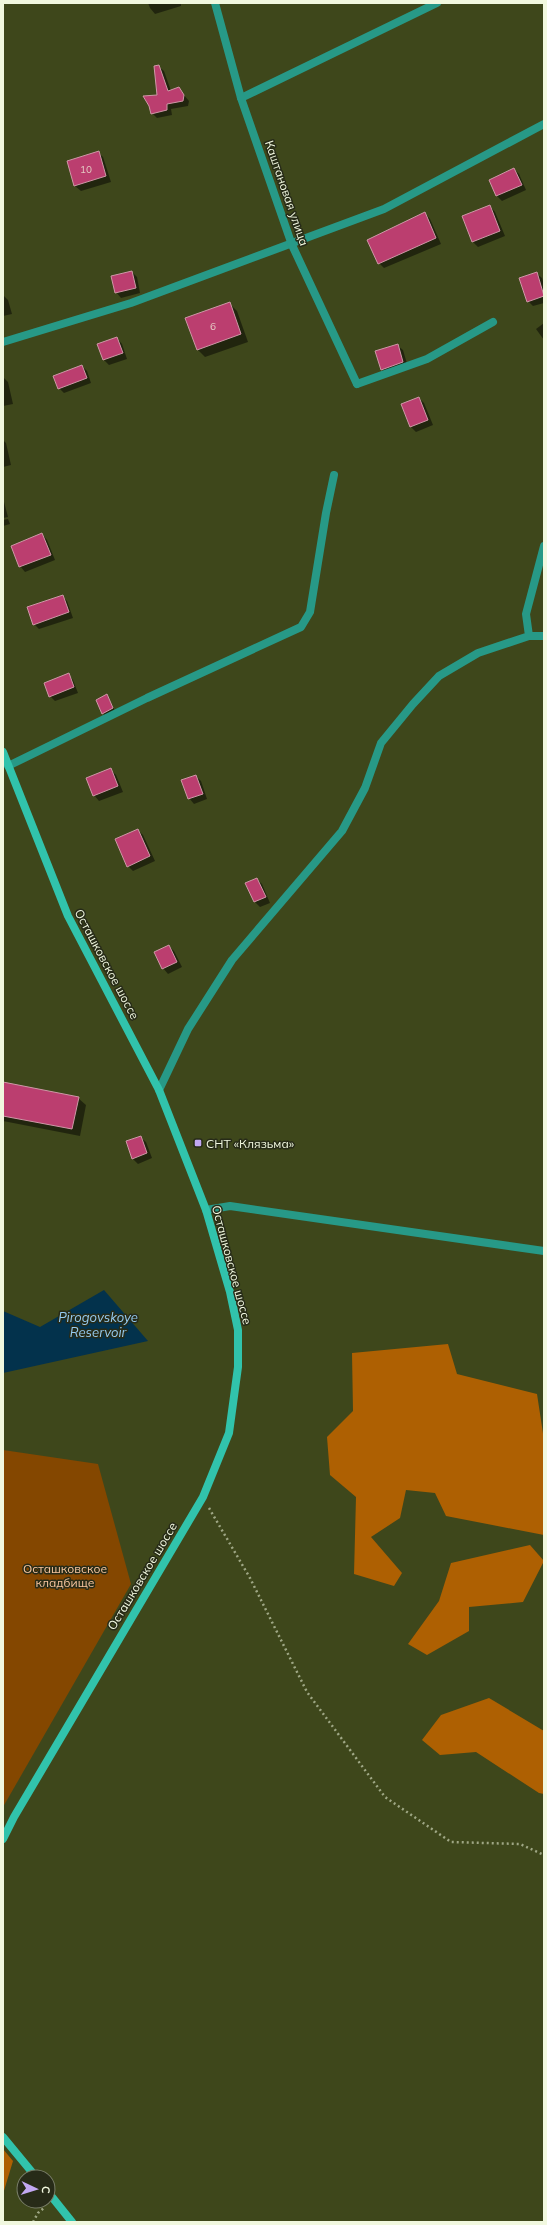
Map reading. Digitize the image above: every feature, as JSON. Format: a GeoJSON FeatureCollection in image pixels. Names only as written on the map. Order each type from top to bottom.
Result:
{"type":"FeatureCollection","features":[{"type":"Feature","properties":{"kind":"street","name":"Каштановая улица"},"geometry":{"type":"LineString","coordinates":[[215,3],[241,98],[292,245],[357,384],[427,359],[493,322]]}},
{"type":"Feature","properties":{"kind":"street"},"geometry":{"type":"LineString","coordinates":[[241,98],[437,3]]}},
{"type":"Feature","properties":{"kind":"street"},"geometry":{"type":"LineString","coordinates":[[3,342],[131,303],[292,245],[384,209],[544,124]]}},
{"type":"Feature","properties":{"kind":"street"},"geometry":{"type":"LineString","coordinates":[[8,766],[147,698],[301,627],[310,612],[326,513],[334,475]]}},
{"type":"Feature","properties":{"kind":"street"},"geometry":{"type":"LineString","coordinates":[[529,636],[526,614],[544,546]]}},
{"type":"Feature","properties":{"kind":"street"},"geometry":{"type":"LineString","coordinates":[[160,1090],[188,1029],[232,960],[342,831],[365,788],[381,743],[439,676],[478,653],[529,636],[544,636]]}},
{"type":"Feature","properties":{"kind":"street","name":"Осташковское шоссе"},"geometry":{"type":"LineString","coordinates":[[3,752],[68,916],[160,1090],[206,1210],[230,1292],[238,1330],[238,1367],[229,1433],[203,1497],[14,1817],[3,1839]]}},
{"type":"Feature","properties":{"kind":"street"},"geometry":{"type":"LineString","coordinates":[[206,1210],[230,1206],[544,1251]]}},
{"type":"Feature","properties":{"kind":"street"},"geometry":{"type":"LineString","coordinates":[[3,2137],[29,2169]]}},
{"type":"Feature","properties":{"kind":"street"},"geometry":{"type":"LineString","coordinates":[[56,2201],[72,2222]]}},
{"type":"Feature","properties":{"kind":"path"},"geometry":{"type":"LineString","coordinates":[[203,1497],[250,1578],[307,1692],[385,1797],[451,1842],[520,1844],[544,1855]]}},
{"type":"Feature","properties":{"kind":"path"},"geometry":{"type":"LineString","coordinates":[[33,2222],[41,2209]]}},
{"type":"Feature","properties":{"kind":"green space","name":"Осташковское кладбище"},"geometry":{"type":"Polygon","coordinates":[[[3,1450],[98,1464],[131,1584],[3,1807],[3,1450]]]}},
{"type":"Feature","properties":{"kind":"shaded area"},"geometry":{"type":"Polygon","coordinates":[[[448,1344],[457,1374],[537,1394],[544,1440],[544,1535],[446,1516],[435,1493],[406,1490],[400,1518],[371,1537],[402,1573],[394,1586],[354,1574],[356,1497],[330,1475],[327,1437],[353,1411],[352,1353],[448,1344]]]}},
{"type":"Feature","properties":{"kind":"shaded area"},"geometry":{"type":"Polygon","coordinates":[[[530,1545],[544,1561],[523,1602],[469,1607],[469,1631],[427,1655],[408,1644],[439,1601],[451,1563],[530,1545]]]}},
{"type":"Feature","properties":{"kind":"shaded area"},"geometry":{"type":"Polygon","coordinates":[[[489,1698],[544,1731],[544,1794],[539,1793],[476,1752],[440,1755],[422,1740],[441,1715],[489,1698]]]}},
{"type":"Feature","properties":{"kind":"shaded area"},"geometry":{"type":"Polygon","coordinates":[[[3,2149],[13,2161],[3,2194],[3,2149]]]}},
{"type":"Feature","properties":{"kind":"water","name":"Pirogovskoye Reservoir"},"geometry":{"type":"Polygon","coordinates":[[[104,1290],[148,1341],[3,1373],[3,1311],[40,1327],[104,1290]]]}},
{"type":"Feature","properties":{"kind":"building"},"geometry":{"type":"Polygon","coordinates":[[[159,65],[168,91],[179,87],[184,95],[183,101],[167,104],[167,110],[151,114],[149,106],[143,96],[157,95],[154,66],[159,65]]]}},
{"type":"Feature","properties":{"kind":"building"},"geometry":{"type":"Polygon","coordinates":[[[99,151],[106,176],[74,186],[67,161],[99,151]]]}},
{"type":"Feature","properties":{"kind":"building"},"geometry":{"type":"Polygon","coordinates":[[[514,168],[522,185],[496,196],[489,180],[514,168]]]}},
{"type":"Feature","properties":{"kind":"building"},"geometry":{"type":"Polygon","coordinates":[[[490,205],[500,231],[472,242],[462,216],[490,205]]]}},
{"type":"Feature","properties":{"kind":"building"},"geometry":{"type":"Polygon","coordinates":[[[425,212],[436,238],[378,264],[367,240],[425,212]]]}},
{"type":"Feature","properties":{"kind":"building"},"geometry":{"type":"Polygon","coordinates":[[[132,271],[136,288],[115,293],[111,276],[132,271]]]}},
{"type":"Feature","properties":{"kind":"building"},"geometry":{"type":"Polygon","coordinates":[[[537,272],[544,296],[527,302],[519,278],[537,272]]]}},
{"type":"Feature","properties":{"kind":"building"},"geometry":{"type":"Polygon","coordinates":[[[230,302],[241,334],[197,350],[185,318],[230,302]]]}},
{"type":"Feature","properties":{"kind":"building"},"geometry":{"type":"Polygon","coordinates":[[[117,337],[123,353],[103,360],[97,344],[117,337]]]}},
{"type":"Feature","properties":{"kind":"building"},"geometry":{"type":"Polygon","coordinates":[[[398,344],[403,362],[381,370],[375,351],[398,344]]]}},
{"type":"Feature","properties":{"kind":"building"},"geometry":{"type":"Polygon","coordinates":[[[82,365],[87,378],[58,389],[53,376],[82,365]]]}},
{"type":"Feature","properties":{"kind":"building"},"geometry":{"type":"Polygon","coordinates":[[[419,397],[428,420],[410,427],[401,404],[419,397]]]}},
{"type":"Feature","properties":{"kind":"building"},"geometry":{"type":"Polygon","coordinates":[[[42,533],[51,555],[19,567],[11,546],[42,533]]]}},
{"type":"Feature","properties":{"kind":"building"},"geometry":{"type":"Polygon","coordinates":[[[63,595],[69,612],[33,625],[27,607],[63,595]]]}},
{"type":"Feature","properties":{"kind":"building"},"geometry":{"type":"Polygon","coordinates":[[[69,673],[74,687],[49,697],[44,683],[69,673]]]}},
{"type":"Feature","properties":{"kind":"building"},"geometry":{"type":"Polygon","coordinates":[[[107,694],[113,708],[102,714],[96,700],[107,694]]]}},
{"type":"Feature","properties":{"kind":"building"},"geometry":{"type":"Polygon","coordinates":[[[111,768],[118,786],[93,796],[86,778],[111,768]]]}},
{"type":"Feature","properties":{"kind":"building"},"geometry":{"type":"Polygon","coordinates":[[[196,775],[203,794],[188,799],[181,780],[196,775]]]}},
{"type":"Feature","properties":{"kind":"building"},"geometry":{"type":"Polygon","coordinates":[[[138,829],[150,856],[127,867],[115,839],[138,829]]]}},
{"type":"Feature","properties":{"kind":"building"},"geometry":{"type":"Polygon","coordinates":[[[257,878],[266,897],[254,902],[245,883],[257,878]]]}},
{"type":"Feature","properties":{"kind":"building"},"geometry":{"type":"Polygon","coordinates":[[[169,945],[177,962],[162,969],[154,952],[169,945]]]}},
{"type":"Feature","properties":{"kind":"building"},"geometry":{"type":"Polygon","coordinates":[[[3,1082],[79,1097],[72,1129],[3,1116],[3,1082]]]}},
{"type":"Feature","properties":{"kind":"building"},"geometry":{"type":"Polygon","coordinates":[[[141,1136],[147,1153],[132,1159],[126,1141],[141,1136]]]}},
{"type":"Feature","properties":{"kind":"place","name":"СНТ «Клязьма»"},"geometry":{"type":"Point","coordinates":[198,1143]}}]}
